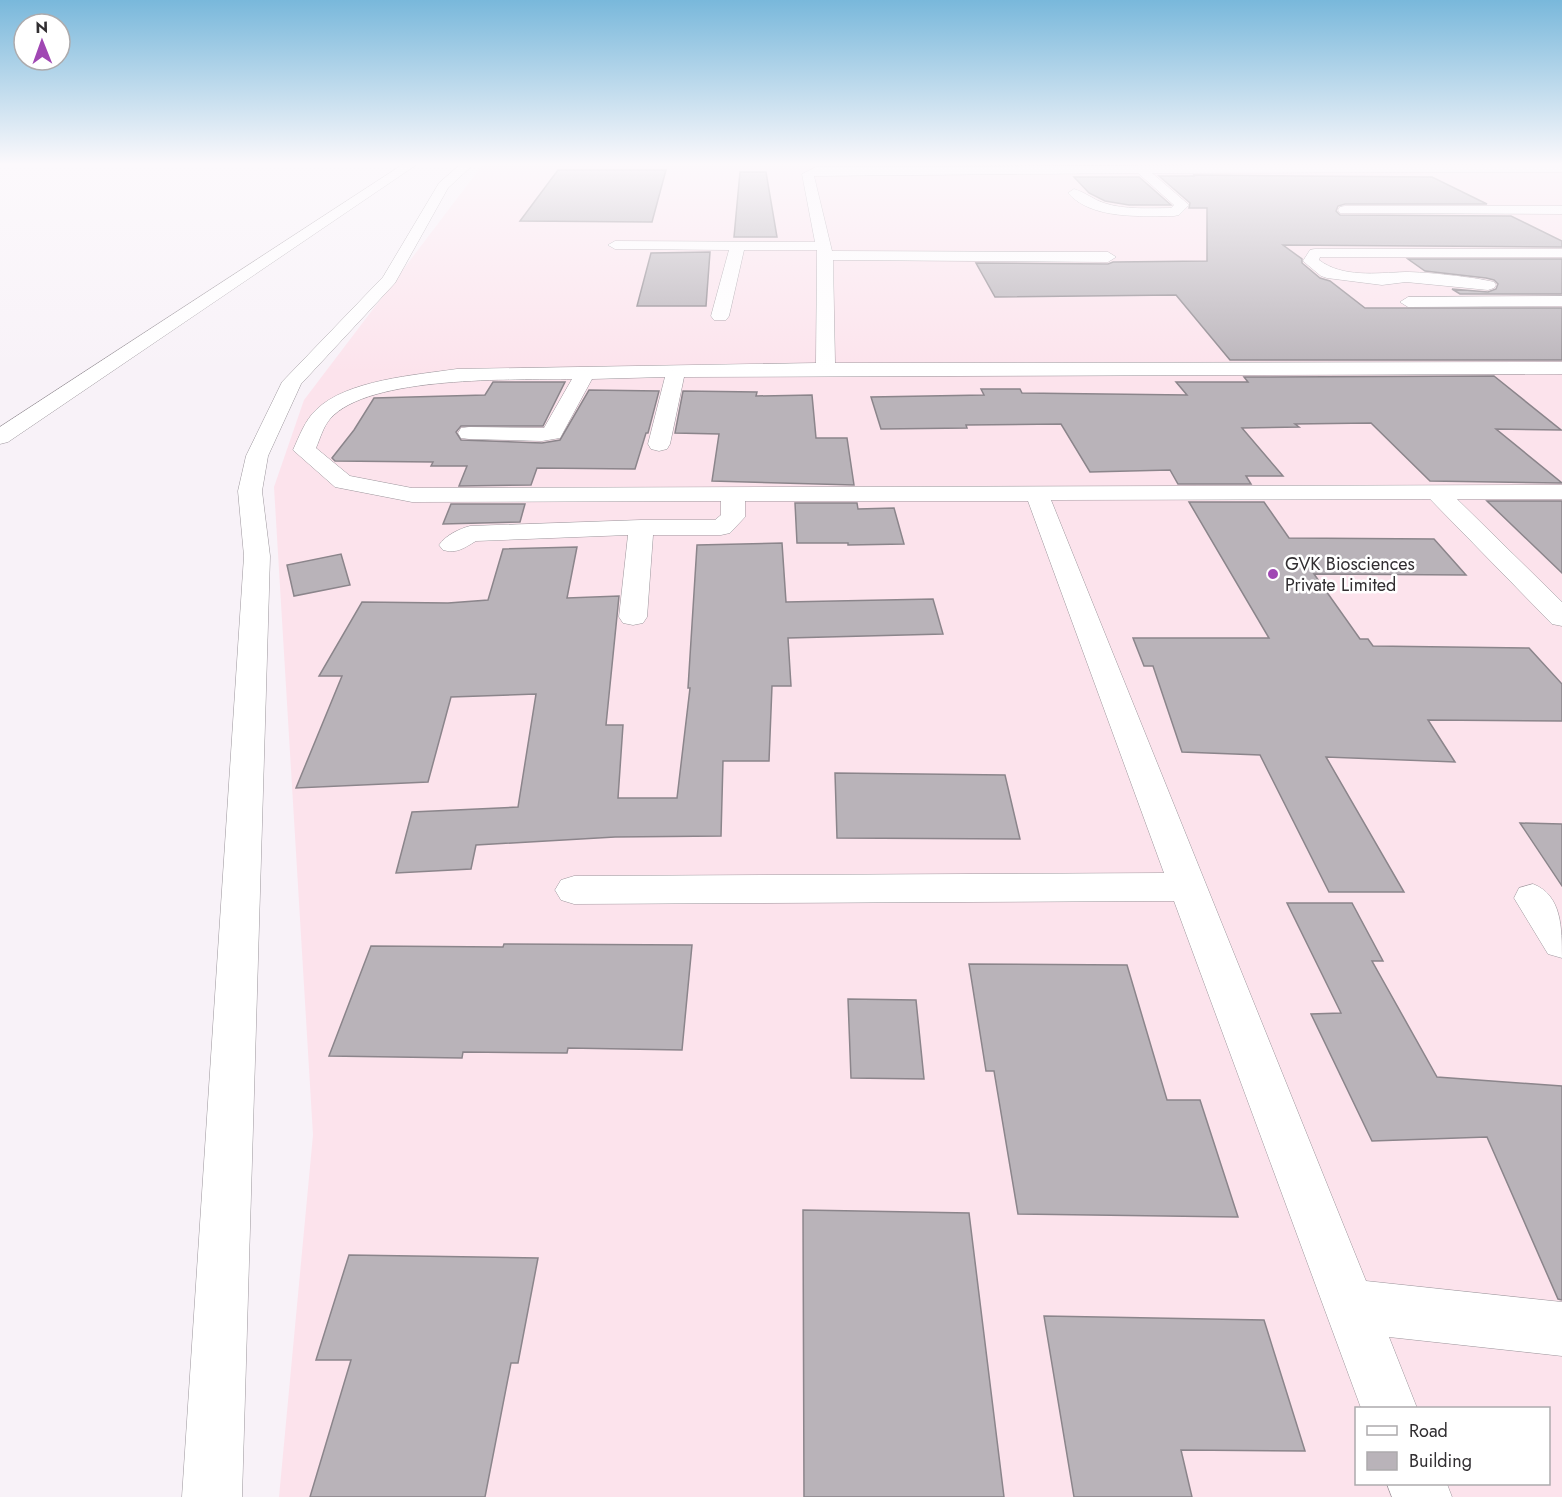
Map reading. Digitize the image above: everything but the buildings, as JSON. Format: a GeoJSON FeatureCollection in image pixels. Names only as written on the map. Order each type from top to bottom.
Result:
{"type":"FeatureCollection","features":[{"type":"Feature","properties":{"kind":"street"},"geometry":{"type":"LineString","coordinates":[[0,437],[307,233]]}},
{"type":"Feature","properties":{"kind":"street"},"geometry":{"type":"LineString","coordinates":[[212,1497],[257,556],[250,491],[257,456],[292,382],[389,280],[416,233]]}},
{"type":"Feature","properties":{"kind":"street"},"geometry":{"type":"LineString","coordinates":[[820,233],[824,250],[826,369]]}},
{"type":"Feature","properties":{"kind":"street"},"geometry":{"type":"LineString","coordinates":[[615,245],[738,245],[824,250],[1108,257]]}},
{"type":"Feature","properties":{"kind":"street"},"geometry":{"type":"LineString","coordinates":[[720,316],[738,245]]}},
{"type":"Feature","properties":{"kind":"street"},"geometry":{"type":"LineString","coordinates":[[1488,285],[1406,278],[1382,280],[1327,273],[1311,261],[1315,253],[1562,253]]}},
{"type":"Feature","properties":{"kind":"street"},"geometry":{"type":"LineString","coordinates":[[1408,302],[1562,301]]}},
{"type":"Feature","properties":{"kind":"street"},"geometry":{"type":"LineString","coordinates":[[1525,302],[1553,319]]}},
{"type":"Feature","properties":{"kind":"street"},"geometry":{"type":"LineString","coordinates":[[304,450],[322,414],[350,398],[414,381],[457,375],[826,369],[1562,368]]}},
{"type":"Feature","properties":{"kind":"street"},"geometry":{"type":"LineString","coordinates":[[659,444],[676,371]]}},
{"type":"Feature","properties":{"kind":"street"},"geometry":{"type":"LineString","coordinates":[[469,433],[542,435],[552,433],[586,372]]}},
{"type":"Feature","properties":{"kind":"street"},"geometry":{"type":"LineString","coordinates":[[257,456],[304,450],[343,482],[412,495],[1562,492]]}},
{"type":"Feature","properties":{"kind":"street"},"geometry":{"type":"LineString","coordinates":[[1437,493],[1562,618]]}},
{"type":"Feature","properties":{"kind":"street"},"geometry":{"type":"LineString","coordinates":[[452,545],[470,534],[641,527],[721,528],[733,517],[733,494]]}},
{"type":"Feature","properties":{"kind":"street"},"geometry":{"type":"LineString","coordinates":[[1037,494],[1389,1407]]}},
{"type":"Feature","properties":{"kind":"street"},"geometry":{"type":"LineString","coordinates":[[633,617],[641,527]]}},
{"type":"Feature","properties":{"kind":"street"},"geometry":{"type":"LineString","coordinates":[[574,890],[1189,887]]}},
{"type":"Feature","properties":{"kind":"street"},"geometry":{"type":"LineString","coordinates":[[1533,898],[1562,943]]}},
{"type":"Feature","properties":{"kind":"street"},"geometry":{"type":"LineString","coordinates":[[1350,1306],[1562,1329]]}},
{"type":"Feature","properties":{"kind":"shaded area"},"geometry":{"type":"Polygon","coordinates":[[[431,233],[1562,233],[1562,1497],[279,1497],[313,1135],[274,487],[304,400],[431,233]]]}},
{"type":"Feature","properties":{"kind":"place","name":"GVK Biosciences Private Limited"},"geometry":{"type":"Point","coordinates":[1273,574]}}]}
